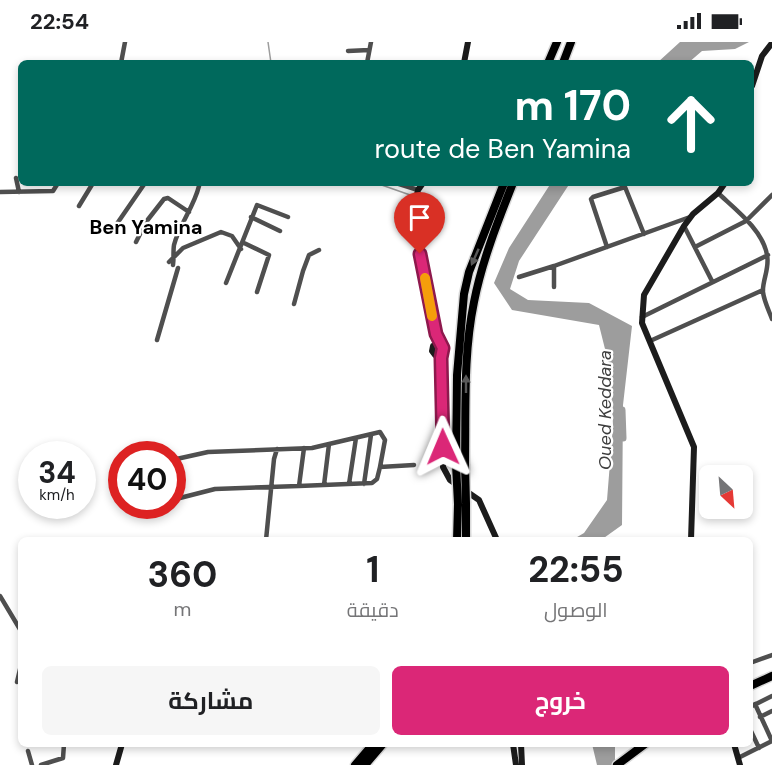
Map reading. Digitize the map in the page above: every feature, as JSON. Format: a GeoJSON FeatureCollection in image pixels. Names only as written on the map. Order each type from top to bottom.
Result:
{"type":"FeatureCollection","features":[{"type":"Feature","properties":{"kind":"highway"},"geometry":{"type":"LineString","coordinates":[[550,60],[557,42]]}},
{"type":"Feature","properties":{"kind":"highway"},"geometry":{"type":"LineString","coordinates":[[564,60],[571,42]]}},
{"type":"Feature","properties":{"kind":"highway"},"geometry":{"type":"LineString","coordinates":[[466,537],[460,465],[457,358],[464,294],[469,272],[503,186]]}},
{"type":"Feature","properties":{"kind":"highway"},"geometry":{"type":"LineString","coordinates":[[460,465],[472,309],[490,245],[512,186]]}},
{"type":"Feature","properties":{"kind":"highway"},"geometry":{"type":"LineString","coordinates":[[457,537],[462,503]]}},
{"type":"Feature","properties":{"kind":"highway"},"geometry":{"type":"LineString","coordinates":[[753,679],[772,670]]}},
{"type":"Feature","properties":{"kind":"highway"},"geometry":{"type":"LineString","coordinates":[[753,685],[772,676]]}},
{"type":"Feature","properties":{"kind":"highway"},"geometry":{"type":"LineString","coordinates":[[355,765],[370,747]]}},
{"type":"Feature","properties":{"kind":"highway"},"geometry":{"type":"LineString","coordinates":[[365,765],[380,747]]}},
{"type":"Feature","properties":{"kind":"highway"},"geometry":{"type":"LineString","coordinates":[[621,764],[641,747]]}},
{"type":"Feature","properties":{"kind":"highway"},"geometry":{"type":"LineString","coordinates":[[621,764],[649,747]]}},
{"type":"Feature","properties":{"kind":"street"},"geometry":{"type":"LineString","coordinates":[[122,60],[125,42]]}},
{"type":"Feature","properties":{"kind":"street"},"geometry":{"type":"LineString","coordinates":[[367,60],[371,42]]}},
{"type":"Feature","properties":{"kind":"street"},"geometry":{"type":"LineString","coordinates":[[465,60],[468,42]]}},
{"type":"Feature","properties":{"kind":"street"},"geometry":{"type":"LineString","coordinates":[[754,80],[762,56],[772,43]]}},
{"type":"Feature","properties":{"kind":"street"},"geometry":{"type":"LineString","coordinates":[[348,51],[369,50]]}},
{"type":"Feature","properties":{"kind":"street"},"geometry":{"type":"LineString","coordinates":[[16,178],[19,192]]}},
{"type":"Feature","properties":{"kind":"street"},"geometry":{"type":"LineString","coordinates":[[0,192],[53,191],[56,186]]}},
{"type":"Feature","properties":{"kind":"street"},"geometry":{"type":"LineString","coordinates":[[79,206],[91,186]]}},
{"type":"Feature","properties":{"kind":"street"},"geometry":{"type":"LineString","coordinates":[[114,228],[143,186]]}},
{"type":"Feature","properties":{"kind":"street"},"geometry":{"type":"LineString","coordinates":[[157,340],[174,265],[176,240],[199,186]]}},
{"type":"Feature","properties":{"kind":"street"},"geometry":{"type":"LineString","coordinates":[[405,186],[418,190]]}},
{"type":"Feature","properties":{"kind":"street"},"geometry":{"type":"LineString","coordinates":[[421,186],[413,214],[436,334],[437,344],[432,351],[439,354]]}},
{"type":"Feature","properties":{"kind":"street"},"geometry":{"type":"LineString","coordinates":[[691,537],[694,447],[642,323],[642,317],[644,295],[650,282],[684,226],[723,186]]}},
{"type":"Feature","properties":{"kind":"street"},"geometry":{"type":"LineString","coordinates":[[607,247],[591,199],[593,197],[625,187],[644,234]]}},
{"type":"Feature","properties":{"kind":"street"},"geometry":{"type":"LineString","coordinates":[[650,340],[763,290],[770,276],[768,255],[757,233],[718,193]]}},
{"type":"Feature","properties":{"kind":"street"},"geometry":{"type":"LineString","coordinates":[[695,247],[746,221],[772,195]]}},
{"type":"Feature","properties":{"kind":"street"},"geometry":{"type":"LineString","coordinates":[[136,242],[146,222],[164,199],[168,198],[189,212]]}},
{"type":"Feature","properties":{"kind":"street"},"geometry":{"type":"LineString","coordinates":[[226,283],[244,243],[257,205],[288,217]]}},
{"type":"Feature","properties":{"kind":"street"},"geometry":{"type":"LineString","coordinates":[[251,217],[280,231]]}},
{"type":"Feature","properties":{"kind":"street"},"geometry":{"type":"LineString","coordinates":[[519,277],[691,217]]}},
{"type":"Feature","properties":{"kind":"street"},"geometry":{"type":"LineString","coordinates":[[684,226],[712,281]]}},
{"type":"Feature","properties":{"kind":"street"},"geometry":{"type":"LineString","coordinates":[[174,258],[183,248],[222,232],[232,236],[240,249]]}},
{"type":"Feature","properties":{"kind":"street"},"geometry":{"type":"LineString","coordinates":[[244,243],[270,255],[257,292]]}},
{"type":"Feature","properties":{"kind":"street"},"geometry":{"type":"LineString","coordinates":[[294,304],[309,255],[319,250]]}},
{"type":"Feature","properties":{"kind":"street"},"geometry":{"type":"LineString","coordinates":[[642,317],[768,255]]}},
{"type":"Feature","properties":{"kind":"street"},"geometry":{"type":"LineString","coordinates":[[554,266],[554,287]]}},
{"type":"Feature","properties":{"kind":"street"},"geometry":{"type":"LineString","coordinates":[[763,290],[772,319]]}},
{"type":"Feature","properties":{"kind":"street"},"geometry":{"type":"LineString","coordinates":[[437,344],[443,348],[439,354],[442,365],[443,467],[450,480],[479,500],[496,537]]}},
{"type":"Feature","properties":{"kind":"street"},"geometry":{"type":"LineString","coordinates":[[186,457],[208,452],[304,448],[380,432],[385,440],[377,479],[372,483],[215,489],[186,496]]}},
{"type":"Feature","properties":{"kind":"street"},"geometry":{"type":"LineString","coordinates":[[364,484],[371,435]]}},
{"type":"Feature","properties":{"kind":"street"},"geometry":{"type":"LineString","coordinates":[[349,484],[356,438]]}},
{"type":"Feature","properties":{"kind":"street"},"geometry":{"type":"LineString","coordinates":[[324,485],[328,444]]}},
{"type":"Feature","properties":{"kind":"street"},"geometry":{"type":"LineString","coordinates":[[299,486],[304,448]]}},
{"type":"Feature","properties":{"kind":"street"},"geometry":{"type":"LineString","coordinates":[[266,537],[277,449]]}},
{"type":"Feature","properties":{"kind":"street"},"geometry":{"type":"LineString","coordinates":[[380,467],[414,465]]}},
{"type":"Feature","properties":{"kind":"street"},"geometry":{"type":"LineString","coordinates":[[0,596],[18,626]]}},
{"type":"Feature","properties":{"kind":"street"},"geometry":{"type":"LineString","coordinates":[[753,662],[772,655]]}},
{"type":"Feature","properties":{"kind":"street"},"geometry":{"type":"LineString","coordinates":[[17,682],[18,678]]}},
{"type":"Feature","properties":{"kind":"street"},"geometry":{"type":"LineString","coordinates":[[753,706],[772,696]]}},
{"type":"Feature","properties":{"kind":"street"},"geometry":{"type":"LineString","coordinates":[[739,761],[772,741],[753,707]]}},
{"type":"Feature","properties":{"kind":"street"},"geometry":{"type":"LineString","coordinates":[[760,717],[772,711]]}},
{"type":"Feature","properties":{"kind":"street"},"geometry":{"type":"LineString","coordinates":[[753,735],[759,748]]}},
{"type":"Feature","properties":{"kind":"street"},"geometry":{"type":"LineString","coordinates":[[61,765],[64,747]]}},
{"type":"Feature","properties":{"kind":"street"},"geometry":{"type":"LineString","coordinates":[[116,765],[121,747]]}},
{"type":"Feature","properties":{"kind":"street"},"geometry":{"type":"LineString","coordinates":[[513,747],[516,765]]}},
{"type":"Feature","properties":{"kind":"street"},"geometry":{"type":"LineString","coordinates":[[521,747],[522,765]]}},
{"type":"Feature","properties":{"kind":"street"},"geometry":{"type":"LineString","coordinates":[[28,751],[32,765]]}},
{"type":"Feature","properties":{"kind":"street"},"geometry":{"type":"LineString","coordinates":[[41,765],[63,758]]}},
{"type":"Feature","properties":{"kind":"shaded area"},"geometry":{"type":"Polygon","coordinates":[[[680,42],[749,42],[735,49],[702,51],[692,60],[660,60],[680,42]]]}},
{"type":"Feature","properties":{"kind":"shaded area","name":"Oued Keddara"},"geometry":{"type":"Polygon","coordinates":[[[549,186],[568,186],[519,261],[510,289],[528,300],[589,303],[632,326],[623,405],[622,525],[605,537],[577,537],[584,533],[607,500],[613,425],[610,369],[599,325],[512,310],[494,283],[509,248],[549,186]]]}},
{"type":"Feature","properties":{"kind":"shaded area"},"geometry":{"type":"Polygon","coordinates":[[[593,747],[615,747],[615,765],[597,765],[593,747]]]}},
{"type":"Feature","properties":{"kind":"waterway"},"geometry":{"type":"LineString","coordinates":[[268,42],[271,60]]}},
{"type":"Feature","properties":{"kind":"waterway"},"geometry":{"type":"LineString","coordinates":[[385,186],[413,196]]}},
{"type":"Feature","properties":{"kind":"waterway","name":"Oued Keddara"},"geometry":{"type":"LineString","coordinates":[[622,410],[623,438]]}},
{"type":"Feature","properties":{"kind":"slow traffic"},"geometry":{"type":"LineString","coordinates":[[425,278],[432,316]]}},
{"type":"Feature","properties":{"kind":"district","name":"Ben Yamina"},"geometry":{"type":"Point","coordinates":[146,227]}},
{"type":"Feature","properties":{"kind":"route"},"geometry":{"type":"LineString","coordinates":[[420,254],[436,334],[443,348],[441,358],[443,447]]}}]}
